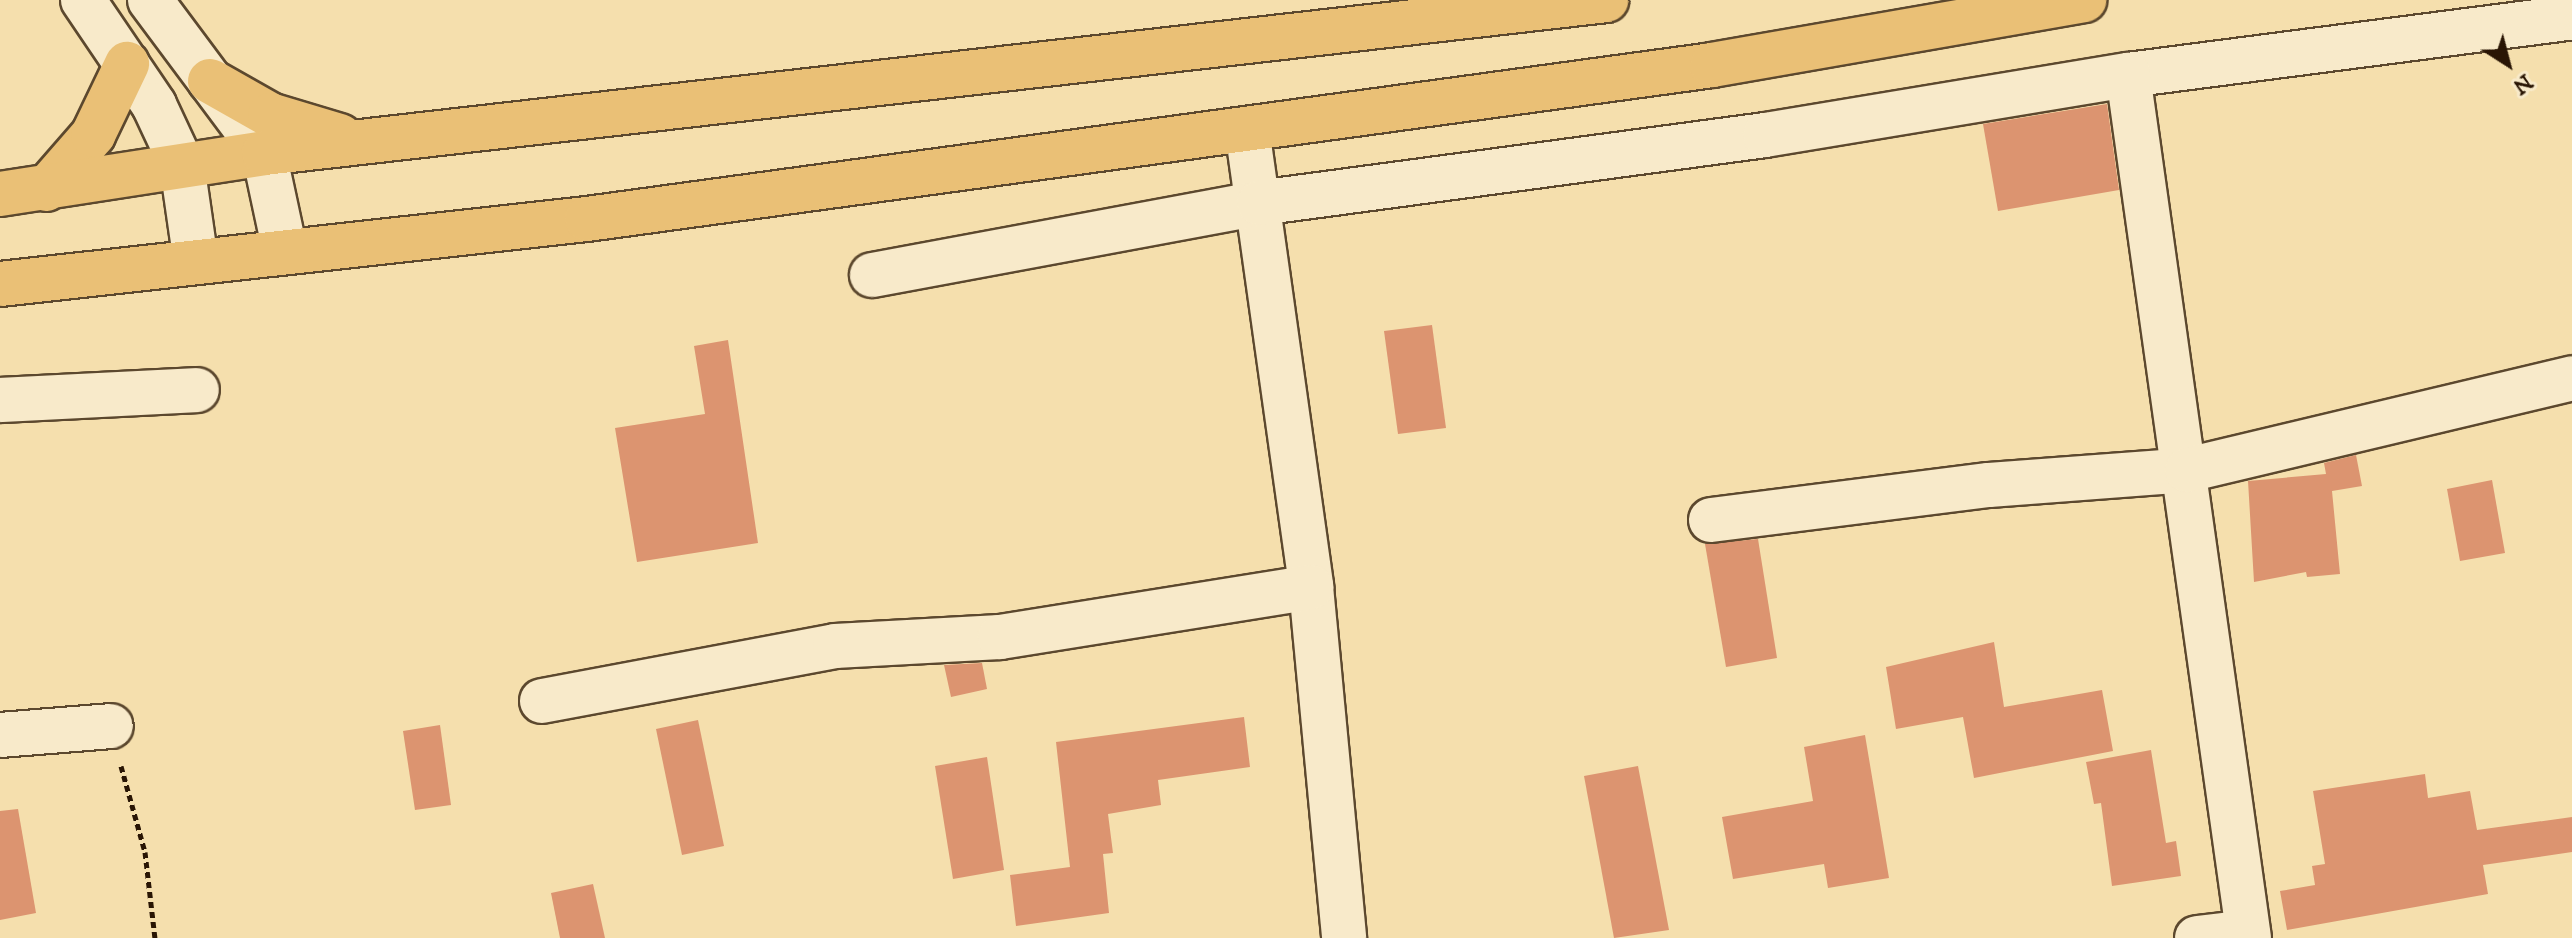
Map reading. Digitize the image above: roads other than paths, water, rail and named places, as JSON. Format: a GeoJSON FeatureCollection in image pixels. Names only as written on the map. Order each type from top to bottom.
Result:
{"type":"FeatureCollection","features":[{"type":"Feature","properties":{"kind":"main road"},"geometry":{"type":"LineString","coordinates":[[0,194],[264,153],[1606,0]]}},
{"type":"Feature","properties":{"kind":"main road"},"geometry":{"type":"LineString","coordinates":[[0,284],[587,219],[1712,65],[2084,0]]}},
{"type":"Feature","properties":{"kind":"main road"},"geometry":{"type":"LineString","coordinates":[[46,189],[93,135],[127,64]]}},
{"type":"Feature","properties":{"kind":"main road"},"geometry":{"type":"LineString","coordinates":[[210,81],[270,115],[366,141]]}},
{"type":"Feature","properties":{"kind":"street"},"geometry":{"type":"LineString","coordinates":[[83,0],[127,64],[182,165],[196,262]]}},
{"type":"Feature","properties":{"kind":"street"},"geometry":{"type":"LineString","coordinates":[[150,0],[264,153],[285,251]]}},
{"type":"Feature","properties":{"kind":"street"},"geometry":{"type":"LineString","coordinates":[[872,275],[1259,203],[1765,135],[2128,75],[2572,17]]}},
{"type":"Feature","properties":{"kind":"street"},"geometry":{"type":"LineString","coordinates":[[2128,75],[2187,470],[2248,935],[2197,938]]}},
{"type":"Feature","properties":{"kind":"street"},"geometry":{"type":"LineString","coordinates":[[1247,129],[1311,587],[1344,938]]}},
{"type":"Feature","properties":{"kind":"street"},"geometry":{"type":"LineString","coordinates":[[1711,520],[1989,485],[2187,470],[2572,378]]}},
{"type":"Feature","properties":{"kind":"street"},"geometry":{"type":"LineString","coordinates":[[0,400],[197,390]]}},
{"type":"Feature","properties":{"kind":"street"},"geometry":{"type":"LineString","coordinates":[[542,701],[835,646],[1000,637],[1311,587]]}},
{"type":"Feature","properties":{"kind":"street"},"geometry":{"type":"LineString","coordinates":[[0,735],[111,726]]}}]}
